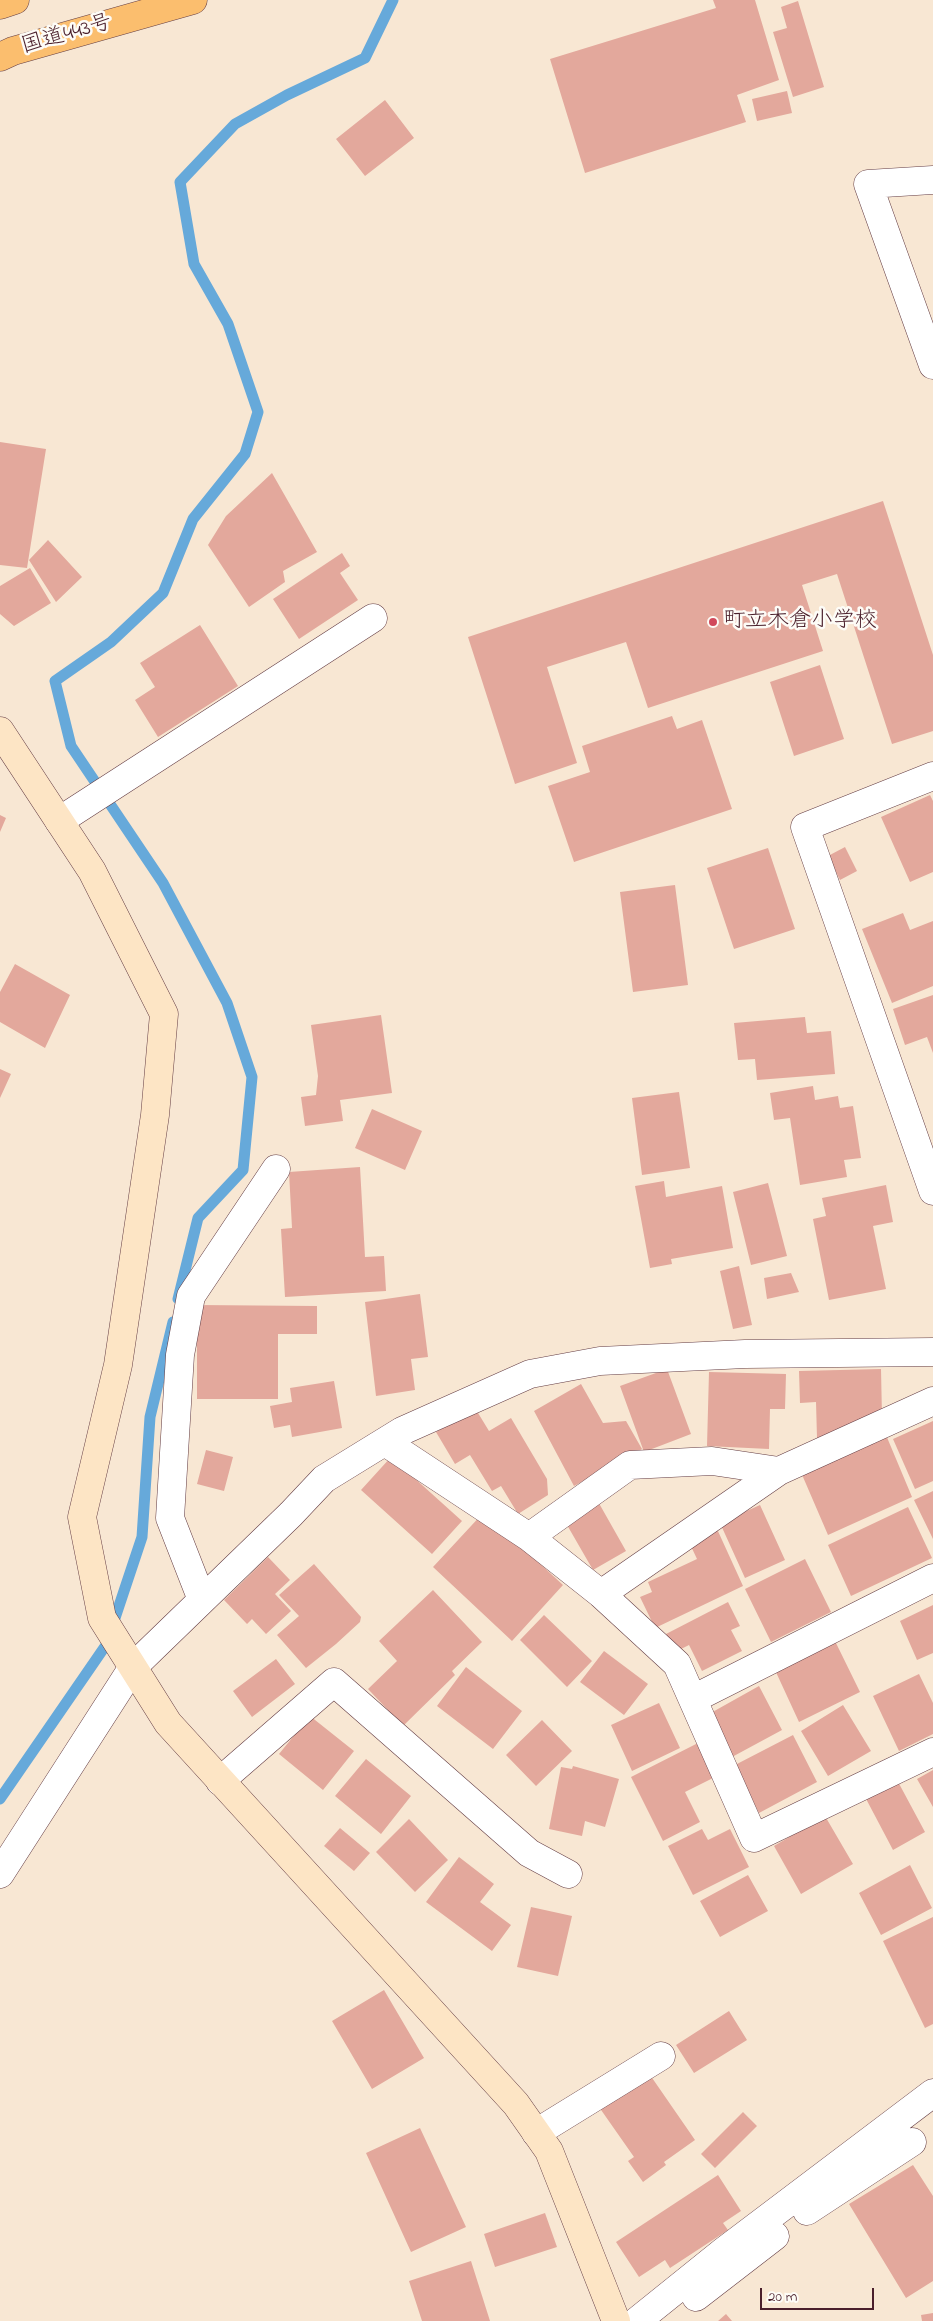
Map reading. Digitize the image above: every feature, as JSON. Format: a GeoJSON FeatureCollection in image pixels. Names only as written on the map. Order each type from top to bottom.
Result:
{"type":"FeatureCollection","features":[{"type":"Feature","properties":{"kind":"highway"},"geometry":{"type":"LineString","coordinates":[[0,5],[15,0]]}},
{"type":"Feature","properties":{"kind":"highway","name":"国道443号"},"geometry":{"type":"LineString","coordinates":[[0,57],[13,51],[193,0]]}},
{"type":"Feature","properties":{"kind":"street"},"geometry":{"type":"LineString","coordinates":[[933,180],[868,184],[933,365]]}},
{"type":"Feature","properties":{"kind":"street"},"geometry":{"type":"LineString","coordinates":[[59,820],[373,618]]}},
{"type":"Feature","properties":{"kind":"street"},"geometry":{"type":"LineString","coordinates":[[0,731],[92,871],[164,1014],[155,1115],[118,1365],[82,1517],[102,1618],[168,1723],[516,2104],[549,2151],[616,2321]]}},
{"type":"Feature","properties":{"kind":"street"},"geometry":{"type":"LineString","coordinates":[[933,776],[805,828],[933,1191]]}},
{"type":"Feature","properties":{"kind":"street"},"geometry":{"type":"LineString","coordinates":[[202,1600],[170,1518],[180,1355],[191,1296],[276,1168]]}},
{"type":"Feature","properties":{"kind":"street"},"geometry":{"type":"LineString","coordinates":[[0,1874],[133,1667],[291,1514],[324,1479],[402,1431],[530,1374],[600,1361],[745,1354],[933,1352]]}},
{"type":"Feature","properties":{"kind":"street"},"geometry":{"type":"LineString","coordinates":[[601,1594],[779,1470],[933,1401]]}},
{"type":"Feature","properties":{"kind":"street"},"geometry":{"type":"LineString","coordinates":[[385,1442],[529,1537],[601,1594],[677,1664],[754,1838],[933,1752]]}},
{"type":"Feature","properties":{"kind":"street"},"geometry":{"type":"LineString","coordinates":[[529,1537],[630,1465],[712,1461],[779,1470]]}},
{"type":"Feature","properties":{"kind":"street"},"geometry":{"type":"LineString","coordinates":[[693,1699],[933,1578]]}},
{"type":"Feature","properties":{"kind":"street"},"geometry":{"type":"LineString","coordinates":[[220,1781],[334,1682],[529,1853],[568,1874]]}},
{"type":"Feature","properties":{"kind":"street"},"geometry":{"type":"LineString","coordinates":[[536,2133],[661,2056]]}},
{"type":"Feature","properties":{"kind":"street"},"geometry":{"type":"LineString","coordinates":[[637,2321],[724,2250],[933,2093]]}},
{"type":"Feature","properties":{"kind":"street"},"geometry":{"type":"LineString","coordinates":[[666,2321],[817,2203],[912,2142]]}},
{"type":"Feature","properties":{"kind":"building"},"geometry":{"type":"Polygon","coordinates":[[[713,0],[755,0],[779,80],[737,95],[746,122],[585,173],[550,59],[716,8],[713,0]]]}},
{"type":"Feature","properties":{"kind":"building"},"geometry":{"type":"Polygon","coordinates":[[[798,1],[824,87],[793,97],[773,32],[787,28],[781,7],[798,1]]]}},
{"type":"Feature","properties":{"kind":"building"},"geometry":{"type":"Polygon","coordinates":[[[787,91],[792,113],[757,121],[752,99],[787,91]]]}},
{"type":"Feature","properties":{"kind":"building"},"geometry":{"type":"Polygon","coordinates":[[[385,100],[414,138],[365,176],[336,139],[385,100]]]}},
{"type":"Feature","properties":{"kind":"building"},"geometry":{"type":"Polygon","coordinates":[[[0,442],[46,449],[27,568],[0,565],[0,442]]]}},
{"type":"Feature","properties":{"kind":"building"},"geometry":{"type":"Polygon","coordinates":[[[272,473],[317,552],[283,571],[285,582],[249,607],[208,545],[226,516],[272,473]]]}},
{"type":"Feature","properties":{"kind":"building"},"geometry":{"type":"Polygon","coordinates":[[[883,501],[933,655],[933,731],[892,744],[837,574],[802,585],[823,651],[648,708],[626,642],[547,667],[577,763],[515,784],[468,637],[883,501]]]}},
{"type":"Feature","properties":{"kind":"building"},"geometry":{"type":"Polygon","coordinates":[[[48,540],[82,577],[56,602],[29,560],[48,540]]]}},
{"type":"Feature","properties":{"kind":"building"},"geometry":{"type":"Polygon","coordinates":[[[342,553],[350,566],[340,573],[358,600],[299,639],[273,599],[342,553]]]}},
{"type":"Feature","properties":{"kind":"building"},"geometry":{"type":"Polygon","coordinates":[[[30,568],[51,603],[14,626],[0,614],[0,586],[30,568]]]}},
{"type":"Feature","properties":{"kind":"building"},"geometry":{"type":"Polygon","coordinates":[[[200,625],[238,686],[158,737],[135,700],[155,687],[140,663],[200,625]]]}},
{"type":"Feature","properties":{"kind":"building"},"geometry":{"type":"Polygon","coordinates":[[[820,665],[844,739],[794,756],[770,682],[820,665]]]}},
{"type":"Feature","properties":{"kind":"building"},"geometry":{"type":"Polygon","coordinates":[[[672,716],[677,729],[702,720],[732,809],[574,862],[548,786],[590,772],[582,746],[672,716]]]}},
{"type":"Feature","properties":{"kind":"building"},"geometry":{"type":"Polygon","coordinates":[[[930,795],[933,801],[933,872],[910,882],[881,817],[930,795]]]}},
{"type":"Feature","properties":{"kind":"building"},"geometry":{"type":"Polygon","coordinates":[[[0,815],[6,818],[0,832],[0,815]]]}},
{"type":"Feature","properties":{"kind":"building"},"geometry":{"type":"Polygon","coordinates":[[[845,847],[857,871],[840,880],[828,856],[845,847]]]}},
{"type":"Feature","properties":{"kind":"building"},"geometry":{"type":"Polygon","coordinates":[[[768,848],[795,929],[734,949],[707,868],[768,848]]]}},
{"type":"Feature","properties":{"kind":"building"},"geometry":{"type":"Polygon","coordinates":[[[675,885],[688,985],[633,992],[620,892],[675,885]]]}},
{"type":"Feature","properties":{"kind":"building"},"geometry":{"type":"Polygon","coordinates":[[[903,913],[910,930],[933,921],[933,986],[892,1003],[862,929],[903,913]]]}},
{"type":"Feature","properties":{"kind":"building"},"geometry":{"type":"Polygon","coordinates":[[[15,964],[70,995],[45,1048],[0,1022],[0,992],[15,964]]]}},
{"type":"Feature","properties":{"kind":"building"},"geometry":{"type":"Polygon","coordinates":[[[933,995],[933,1053],[927,1037],[905,1045],[893,1009],[933,995]]]}},
{"type":"Feature","properties":{"kind":"building"},"geometry":{"type":"Polygon","coordinates":[[[381,1015],[392,1093],[340,1100],[343,1121],[305,1126],[301,1097],[316,1095],[318,1076],[311,1025],[381,1015]]]}},
{"type":"Feature","properties":{"kind":"building"},"geometry":{"type":"Polygon","coordinates":[[[805,1017],[807,1033],[831,1031],[835,1074],[757,1080],[755,1059],[738,1060],[734,1023],[805,1017]]]}},
{"type":"Feature","properties":{"kind":"building"},"geometry":{"type":"Polygon","coordinates":[[[0,1069],[11,1074],[0,1098],[0,1069]]]}},
{"type":"Feature","properties":{"kind":"building"},"geometry":{"type":"Polygon","coordinates":[[[813,1086],[815,1100],[838,1096],[840,1108],[853,1106],[861,1158],[844,1160],[847,1177],[800,1185],[790,1118],[774,1120],[770,1093],[813,1086]]]}},
{"type":"Feature","properties":{"kind":"building"},"geometry":{"type":"Polygon","coordinates":[[[679,1092],[690,1168],[642,1175],[632,1098],[679,1092]]]}},
{"type":"Feature","properties":{"kind":"building"},"geometry":{"type":"Polygon","coordinates":[[[372,1109],[422,1131],[405,1170],[355,1148],[372,1109]]]}},
{"type":"Feature","properties":{"kind":"building"},"geometry":{"type":"Polygon","coordinates":[[[360,1167],[365,1257],[384,1256],[386,1291],[285,1297],[281,1229],[292,1228],[289,1172],[360,1167]]]}},
{"type":"Feature","properties":{"kind":"building"},"geometry":{"type":"Polygon","coordinates":[[[664,1181],[666,1197],[722,1186],[733,1248],[671,1259],[672,1264],[650,1268],[635,1186],[664,1181]]]}},
{"type":"Feature","properties":{"kind":"building"},"geometry":{"type":"Polygon","coordinates":[[[768,1183],[787,1256],[751,1265],[733,1192],[768,1183]]]}},
{"type":"Feature","properties":{"kind":"building"},"geometry":{"type":"Polygon","coordinates":[[[886,1185],[893,1222],[873,1226],[886,1289],[829,1300],[813,1219],[826,1216],[822,1198],[886,1185]]]}},
{"type":"Feature","properties":{"kind":"building"},"geometry":{"type":"Polygon","coordinates":[[[739,1266],[752,1325],[733,1329],[720,1271],[739,1266]]]}},
{"type":"Feature","properties":{"kind":"building"},"geometry":{"type":"Polygon","coordinates":[[[791,1273],[799,1292],[767,1299],[764,1278],[791,1273]]]}},
{"type":"Feature","properties":{"kind":"building"},"geometry":{"type":"Polygon","coordinates":[[[420,1294],[428,1357],[411,1359],[415,1390],[376,1396],[365,1302],[420,1294]]]}},
{"type":"Feature","properties":{"kind":"building"},"geometry":{"type":"Polygon","coordinates":[[[197,1305],[317,1306],[317,1334],[278,1334],[278,1399],[197,1399],[197,1305]]]}},
{"type":"Feature","properties":{"kind":"building"},"geometry":{"type":"Polygon","coordinates":[[[667,1369],[691,1434],[644,1452],[620,1386],[667,1369]]]}},
{"type":"Feature","properties":{"kind":"building"},"geometry":{"type":"Polygon","coordinates":[[[881,1369],[882,1417],[861,1418],[861,1429],[834,1430],[834,1438],[817,1438],[816,1402],[800,1403],[799,1371],[881,1369]]]}},
{"type":"Feature","properties":{"kind":"building"},"geometry":{"type":"Polygon","coordinates":[[[709,1372],[786,1374],[785,1409],[770,1409],[769,1449],[707,1446],[709,1372]]]}},
{"type":"Feature","properties":{"kind":"building"},"geometry":{"type":"Polygon","coordinates":[[[334,1381],[342,1428],[292,1437],[290,1425],[274,1428],[270,1406],[292,1402],[290,1388],[334,1381]]]}},
{"type":"Feature","properties":{"kind":"building"},"geometry":{"type":"Polygon","coordinates":[[[581,1384],[603,1423],[626,1421],[642,1449],[574,1486],[534,1411],[581,1384]]]}},
{"type":"Feature","properties":{"kind":"building"},"geometry":{"type":"Polygon","coordinates":[[[475,1408],[489,1431],[511,1418],[547,1479],[548,1495],[518,1514],[501,1486],[492,1491],[470,1455],[455,1464],[436,1432],[475,1408]]]}},
{"type":"Feature","properties":{"kind":"building"},"geometry":{"type":"Polygon","coordinates":[[[933,1421],[933,1481],[915,1489],[893,1439],[933,1421]]]}},
{"type":"Feature","properties":{"kind":"building"},"geometry":{"type":"Polygon","coordinates":[[[886,1435],[912,1497],[828,1535],[800,1470],[886,1435]]]}},
{"type":"Feature","properties":{"kind":"building"},"geometry":{"type":"Polygon","coordinates":[[[206,1450],[233,1457],[224,1491],[197,1484],[206,1450]]]}},
{"type":"Feature","properties":{"kind":"building"},"geometry":{"type":"Polygon","coordinates":[[[391,1457],[462,1521],[432,1554],[361,1490],[391,1457]]]}},
{"type":"Feature","properties":{"kind":"building"},"geometry":{"type":"Polygon","coordinates":[[[933,1491],[933,1539],[914,1500],[933,1491]]]}},
{"type":"Feature","properties":{"kind":"building"},"geometry":{"type":"Polygon","coordinates":[[[596,1498],[626,1551],[593,1570],[563,1518],[596,1498]]]}},
{"type":"Feature","properties":{"kind":"building"},"geometry":{"type":"Polygon","coordinates":[[[760,1505],[785,1560],[745,1578],[720,1523],[760,1505]]]}},
{"type":"Feature","properties":{"kind":"building"},"geometry":{"type":"Polygon","coordinates":[[[908,1507],[932,1558],[851,1596],[828,1545],[908,1507]]]}},
{"type":"Feature","properties":{"kind":"building"},"geometry":{"type":"Polygon","coordinates":[[[484,1512],[563,1585],[512,1641],[433,1567],[484,1512]]]}},
{"type":"Feature","properties":{"kind":"building"},"geometry":{"type":"Polygon","coordinates":[[[717,1529],[743,1586],[655,1628],[640,1597],[652,1592],[648,1582],[697,1559],[689,1542],[717,1529]]]}},
{"type":"Feature","properties":{"kind":"building"},"geometry":{"type":"Polygon","coordinates":[[[268,1557],[290,1580],[275,1594],[291,1611],[266,1634],[252,1619],[247,1624],[224,1600],[268,1557]]]}},
{"type":"Feature","properties":{"kind":"building"},"geometry":{"type":"Polygon","coordinates":[[[805,1559],[831,1612],[771,1642],[745,1589],[805,1559]]]}},
{"type":"Feature","properties":{"kind":"building"},"geometry":{"type":"Polygon","coordinates":[[[314,1564],[361,1617],[360,1622],[306,1668],[277,1635],[299,1616],[279,1595],[314,1564]]]}},
{"type":"Feature","properties":{"kind":"building"},"geometry":{"type":"Polygon","coordinates":[[[433,1590],[482,1642],[452,1671],[455,1675],[403,1726],[368,1689],[397,1661],[379,1641],[433,1590]]]}},
{"type":"Feature","properties":{"kind":"building"},"geometry":{"type":"Polygon","coordinates":[[[728,1602],[740,1626],[731,1630],[742,1651],[702,1671],[689,1645],[675,1652],[666,1634],[728,1602]]]}},
{"type":"Feature","properties":{"kind":"building"},"geometry":{"type":"Polygon","coordinates":[[[933,1605],[933,1653],[917,1660],[900,1621],[933,1605]]]}},
{"type":"Feature","properties":{"kind":"building"},"geometry":{"type":"Polygon","coordinates":[[[544,1615],[592,1661],[567,1687],[520,1640],[544,1615]]]}},
{"type":"Feature","properties":{"kind":"building"},"geometry":{"type":"Polygon","coordinates":[[[835,1641],[860,1692],[799,1722],[775,1670],[835,1641]]]}},
{"type":"Feature","properties":{"kind":"building"},"geometry":{"type":"Polygon","coordinates":[[[604,1651],[648,1684],[624,1715],[580,1682],[604,1651]]]}},
{"type":"Feature","properties":{"kind":"building"},"geometry":{"type":"Polygon","coordinates":[[[276,1659],[295,1684],[252,1717],[233,1691],[276,1659]]]}},
{"type":"Feature","properties":{"kind":"building"},"geometry":{"type":"Polygon","coordinates":[[[466,1667],[522,1711],[493,1749],[437,1706],[466,1667]]]}},
{"type":"Feature","properties":{"kind":"building"},"geometry":{"type":"Polygon","coordinates":[[[919,1674],[933,1703],[933,1734],[899,1751],[873,1696],[919,1674]]]}},
{"type":"Feature","properties":{"kind":"building"},"geometry":{"type":"Polygon","coordinates":[[[759,1686],[782,1730],[732,1757],[709,1714],[759,1686]]]}},
{"type":"Feature","properties":{"kind":"building"},"geometry":{"type":"Polygon","coordinates":[[[659,1703],[680,1748],[632,1771],[611,1725],[659,1703]]]}},
{"type":"Feature","properties":{"kind":"building"},"geometry":{"type":"Polygon","coordinates":[[[843,1705],[871,1751],[828,1776],[801,1731],[843,1705]]]}},
{"type":"Feature","properties":{"kind":"building"},"geometry":{"type":"Polygon","coordinates":[[[310,1716],[354,1751],[323,1790],[279,1754],[310,1716]]]}},
{"type":"Feature","properties":{"kind":"building"},"geometry":{"type":"Polygon","coordinates":[[[542,1720],[572,1751],[536,1786],[506,1755],[542,1720]]]}},
{"type":"Feature","properties":{"kind":"building"},"geometry":{"type":"Polygon","coordinates":[[[793,1735],[817,1782],[759,1813],[735,1765],[793,1735]]]}},
{"type":"Feature","properties":{"kind":"building"},"geometry":{"type":"Polygon","coordinates":[[[698,1743],[715,1777],[685,1792],[700,1822],[663,1841],[631,1777],[698,1743]]]}},
{"type":"Feature","properties":{"kind":"building"},"geometry":{"type":"Polygon","coordinates":[[[366,1759],[411,1796],[381,1834],[335,1796],[366,1759]]]}},
{"type":"Feature","properties":{"kind":"building"},"geometry":{"type":"Polygon","coordinates":[[[573,1766],[619,1779],[605,1827],[585,1821],[582,1836],[549,1829],[561,1767],[572,1769],[573,1766]]]}},
{"type":"Feature","properties":{"kind":"building"},"geometry":{"type":"Polygon","coordinates":[[[933,1770],[933,1807],[917,1779],[933,1770]]]}},
{"type":"Feature","properties":{"kind":"building"},"geometry":{"type":"Polygon","coordinates":[[[896,1778],[925,1832],[893,1850],[864,1795],[896,1778]]]}},
{"type":"Feature","properties":{"kind":"building"},"geometry":{"type":"Polygon","coordinates":[[[825,1816],[853,1864],[801,1894],[774,1846],[825,1816]]]}},
{"type":"Feature","properties":{"kind":"building"},"geometry":{"type":"Polygon","coordinates":[[[409,1819],[448,1860],[415,1892],[376,1852],[409,1819]]]}},
{"type":"Feature","properties":{"kind":"building"},"geometry":{"type":"Polygon","coordinates":[[[340,1828],[370,1853],[354,1871],[324,1846],[340,1828]]]}},
{"type":"Feature","properties":{"kind":"building"},"geometry":{"type":"Polygon","coordinates":[[[702,1829],[708,1840],[730,1829],[749,1867],[693,1895],[668,1846],[702,1829]]]}},
{"type":"Feature","properties":{"kind":"building"},"geometry":{"type":"Polygon","coordinates":[[[459,1857],[494,1884],[480,1902],[511,1925],[492,1951],[426,1902],[459,1857]]]}},
{"type":"Feature","properties":{"kind":"building"},"geometry":{"type":"Polygon","coordinates":[[[910,1865],[932,1908],[881,1935],[859,1893],[910,1865]]]}},
{"type":"Feature","properties":{"kind":"building"},"geometry":{"type":"Polygon","coordinates":[[[748,1875],[768,1911],[720,1937],[700,1901],[748,1875]]]}},
{"type":"Feature","properties":{"kind":"building"},"geometry":{"type":"Polygon","coordinates":[[[531,1907],[572,1916],[558,1976],[517,1967],[531,1907]]]}},
{"type":"Feature","properties":{"kind":"building"},"geometry":{"type":"Polygon","coordinates":[[[933,1917],[933,2024],[925,2028],[883,1941],[933,1917]]]}},
{"type":"Feature","properties":{"kind":"building"},"geometry":{"type":"Polygon","coordinates":[[[384,1990],[424,2058],[372,2089],[332,2021],[384,1990]]]}},
{"type":"Feature","properties":{"kind":"building"},"geometry":{"type":"Polygon","coordinates":[[[729,2011],[747,2040],[694,2073],[676,2045],[729,2011]]]}},
{"type":"Feature","properties":{"kind":"building"},"geometry":{"type":"Polygon","coordinates":[[[648,2072],[695,2140],[664,2162],[666,2165],[643,2182],[628,2161],[634,2157],[599,2107],[648,2072]]]}},
{"type":"Feature","properties":{"kind":"building"},"geometry":{"type":"Polygon","coordinates":[[[743,2112],[757,2126],[715,2168],[701,2154],[743,2112]]]}},
{"type":"Feature","properties":{"kind":"building"},"geometry":{"type":"Polygon","coordinates":[[[420,2128],[466,2227],[411,2252],[366,2153],[420,2128]]]}},
{"type":"Feature","properties":{"kind":"building"},"geometry":{"type":"Polygon","coordinates":[[[913,2165],[933,2196],[933,2281],[906,2298],[849,2204],[913,2165]]]}},
{"type":"Feature","properties":{"kind":"building"},"geometry":{"type":"Polygon","coordinates":[[[718,2175],[741,2211],[723,2223],[728,2230],[670,2268],[665,2260],[639,2277],[616,2242],[718,2175]]]}},
{"type":"Feature","properties":{"kind":"building"},"geometry":{"type":"Polygon","coordinates":[[[545,2213],[557,2247],[495,2267],[484,2234],[545,2213]]]}},
{"type":"Feature","properties":{"kind":"building"},"geometry":{"type":"Polygon","coordinates":[[[471,2261],[490,2321],[422,2321],[409,2281],[471,2261]]]}},
{"type":"Feature","properties":{"kind":"building"},"geometry":{"type":"Polygon","coordinates":[[[933,2313],[933,2321],[922,2321],[921,2315],[933,2313]]]}},
{"type":"Feature","properties":{"kind":"building"},"geometry":{"type":"Polygon","coordinates":[[[726,2314],[732,2321],[718,2321],[726,2314]]]}},
{"type":"Feature","properties":{"kind":"waterway"},"geometry":{"type":"LineString","coordinates":[[178,1299],[198,1218],[243,1170],[252,1077],[227,1003],[163,883],[71,746],[55,681],[111,642],[163,593],[193,519],[245,454],[258,412],[228,324],[194,264],[180,182],[235,124],[287,95],[365,58],[393,0]]}},
{"type":"Feature","properties":{"kind":"waterway"},"geometry":{"type":"LineString","coordinates":[[0,1799],[106,1645],[142,1537],[150,1417],[173,1322]]}},
{"type":"Feature","properties":{"kind":"place","name":"町立木倉小学校"},"geometry":{"type":"Point","coordinates":[713,622]}}]}
